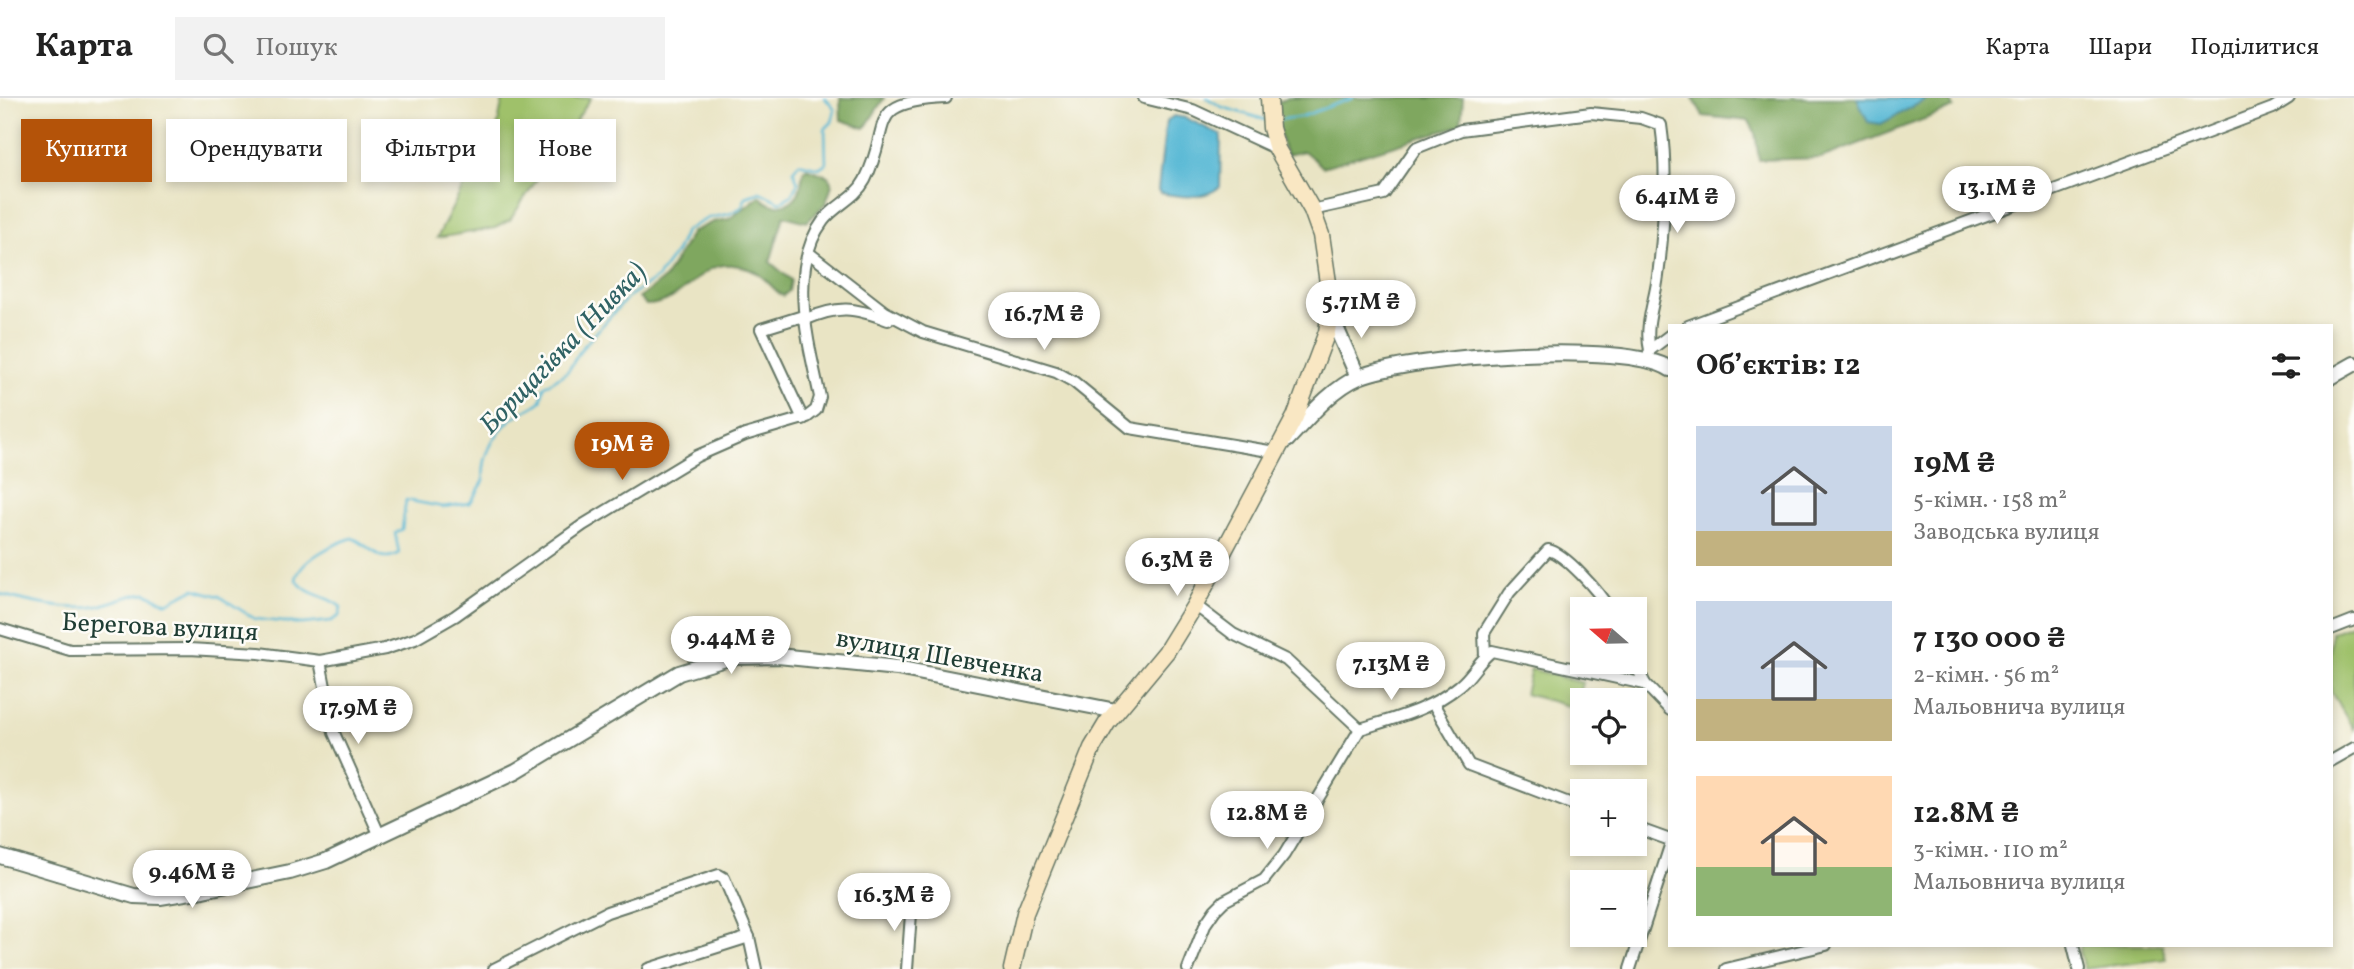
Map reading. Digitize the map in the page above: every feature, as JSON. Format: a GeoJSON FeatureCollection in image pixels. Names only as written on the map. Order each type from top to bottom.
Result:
{"type":"FeatureCollection","features":[{"type":"Feature","properties":{"kind":"main road"},"geometry":{"type":"LineString","coordinates":[[1012,969],[1025,913],[1092,748],[1116,711],[1151,672],[1195,605],[1312,375],[1331,316],[1327,262],[1312,210],[1277,149],[1270,128],[1269,102]]}},
{"type":"Feature","properties":{"kind":"street"},"geometry":{"type":"LineString","coordinates":[[946,98],[905,102],[885,117],[862,186],[824,221],[809,253],[802,308],[804,318],[820,397],[816,410],[803,419],[761,329],[804,318],[837,308],[852,309],[1056,372],[1080,386],[1130,428],[1275,452],[1331,396],[1358,377],[1430,362],[1539,353],[1648,355],[1668,368]]}},
{"type":"Feature","properties":{"kind":"street"},"geometry":{"type":"LineString","coordinates":[[1144,98],[1179,105],[1277,149]]}},
{"type":"Feature","properties":{"kind":"street"},"geometry":{"type":"LineString","coordinates":[[1693,324],[2273,108],[2289,98]]}},
{"type":"Feature","properties":{"kind":"street"},"geometry":{"type":"LineString","coordinates":[[1312,210],[1384,194],[1416,148],[1461,131],[1591,113],[1641,118],[1661,125],[1662,219],[1658,276],[1647,336],[1648,355]]}},
{"type":"Feature","properties":{"kind":"street"},"geometry":{"type":"LineString","coordinates":[[809,253],[885,312],[923,332]]}},
{"type":"Feature","properties":{"kind":"street"},"geometry":{"type":"LineString","coordinates":[[1331,316],[1358,377]]}},
{"type":"Feature","properties":{"kind":"street"},"geometry":{"type":"LineString","coordinates":[[1648,355],[1668,337]]}},
{"type":"Feature","properties":{"kind":"street"},"geometry":{"type":"LineString","coordinates":[[2333,376],[2354,364]]}},
{"type":"Feature","properties":{"kind":"street","name":"Берегова вулиця"},"geometry":{"type":"LineString","coordinates":[[0,629],[70,650],[189,649],[320,661],[385,649],[415,639],[454,616],[583,526],[697,456],[745,435],[803,419]]}},
{"type":"Feature","properties":{"kind":"street"},"geometry":{"type":"LineString","coordinates":[[1188,969],[1206,923],[1215,909],[1224,901],[1264,880],[1284,855],[1360,729],[1434,705],[1475,673],[1485,656],[1483,633],[1509,593],[1548,550],[1555,552],[1588,582],[1600,597]]}},
{"type":"Feature","properties":{"kind":"street"},"geometry":{"type":"LineString","coordinates":[[1195,605],[1233,634],[1286,660],[1360,729]]}},
{"type":"Feature","properties":{"kind":"street"},"geometry":{"type":"LineString","coordinates":[[2333,628],[2354,620]]}},
{"type":"Feature","properties":{"kind":"street"},"geometry":{"type":"LineString","coordinates":[[1485,656],[1500,650],[1645,684]]}},
{"type":"Feature","properties":{"kind":"street","name":"вулиця Шевченка"},"geometry":{"type":"LineString","coordinates":[[0,856],[110,891],[160,897],[290,872],[326,861],[516,771],[678,673],[733,657],[778,656],[897,668],[1116,711]]}},
{"type":"Feature","properties":{"kind":"street"},"geometry":{"type":"LineString","coordinates":[[320,661],[334,733],[380,836]]}},
{"type":"Feature","properties":{"kind":"street"},"geometry":{"type":"LineString","coordinates":[[1640,674],[1645,684],[1668,708]]}},
{"type":"Feature","properties":{"kind":"street"},"geometry":{"type":"LineString","coordinates":[[1434,705],[1469,765],[1570,803]]}},
{"type":"Feature","properties":{"kind":"street"},"geometry":{"type":"LineString","coordinates":[[2333,760],[2354,748]]}},
{"type":"Feature","properties":{"kind":"street"},"geometry":{"type":"LineString","coordinates":[[1647,832],[1668,839]]}},
{"type":"Feature","properties":{"kind":"street"},"geometry":{"type":"LineString","coordinates":[[1630,969],[1668,852]]}},
{"type":"Feature","properties":{"kind":"street"},"geometry":{"type":"LineString","coordinates":[[494,969],[607,912],[716,875],[724,878],[749,937],[757,969]]}},
{"type":"Feature","properties":{"kind":"street"},"geometry":{"type":"LineString","coordinates":[[907,969],[912,900]]}},
{"type":"Feature","properties":{"kind":"street"},"geometry":{"type":"LineString","coordinates":[[648,969],[749,937]]}},
{"type":"Feature","properties":{"kind":"street"},"geometry":{"type":"LineString","coordinates":[[1726,969],[1818,947]]}},
{"type":"Feature","properties":{"kind":"street"},"geometry":{"type":"LineString","coordinates":[[2074,947],[2079,969]]}},
{"type":"Feature","properties":{"kind":"green space"},"geometry":{"type":"Polygon","coordinates":[[[503,98],[591,98],[577,119],[514,119],[514,182],[535,182],[510,220],[495,228],[437,238],[465,182],[500,182],[499,119],[503,98]]]}},
{"type":"Feature","properties":{"kind":"green space"},"geometry":{"type":"Polygon","coordinates":[[[840,98],[884,98],[865,128],[841,120],[840,98]]]}},
{"type":"Feature","properties":{"kind":"green space"},"geometry":{"type":"Polygon","coordinates":[[[1288,98],[1463,98],[1461,125],[1323,167],[1304,151],[1287,155],[1279,130],[1277,103],[1288,98]]]}},
{"type":"Feature","properties":{"kind":"green space"},"geometry":{"type":"Polygon","coordinates":[[[1693,98],[1949,98],[1954,108],[1821,158],[1759,160],[1755,132],[1749,121],[1703,116],[1693,98]]]}},
{"type":"Feature","properties":{"kind":"green space"},"geometry":{"type":"Polygon","coordinates":[[[806,168],[828,176],[832,184],[826,203],[807,222],[784,216],[770,262],[791,280],[789,291],[783,296],[758,273],[735,265],[720,266],[708,271],[675,296],[662,302],[646,305],[639,298],[665,278],[692,232],[713,222],[729,219],[760,196],[774,205],[790,202],[800,191],[806,168]]]}},
{"type":"Feature","properties":{"kind":"green space"},"geometry":{"type":"Polygon","coordinates":[[[2354,624],[2354,730],[2333,695],[2333,632],[2354,624]]]}},
{"type":"Feature","properties":{"kind":"green space"},"geometry":{"type":"Polygon","coordinates":[[[1531,669],[1583,683],[1582,688],[1570,688],[1570,706],[1525,694],[1531,669]]]}},
{"type":"Feature","properties":{"kind":"green space"},"geometry":{"type":"Polygon","coordinates":[[[2080,947],[2163,947],[2166,959],[2084,969],[2079,952],[2080,947]]]}},
{"type":"Feature","properties":{"kind":"water"},"geometry":{"type":"Polygon","coordinates":[[[1857,98],[1929,98],[1881,124],[1868,122],[1857,98]]]}},
{"type":"Feature","properties":{"kind":"water"},"geometry":{"type":"Polygon","coordinates":[[[1174,116],[1186,118],[1221,135],[1220,187],[1199,196],[1160,193],[1158,190],[1166,121],[1174,116]]]}},
{"type":"Feature","properties":{"kind":"waterway","name":"Борщагівка (Нивка)"},"geometry":{"type":"LineString","coordinates":[[0,594],[49,605],[88,608],[146,593],[167,603],[194,589],[219,596],[255,619],[302,624],[331,621],[339,616],[341,607],[300,585],[296,579],[304,565],[328,548],[352,538],[380,556],[399,553],[395,533],[402,529],[406,500],[443,507],[470,503],[484,481],[486,457],[502,428],[515,416],[541,401],[544,387],[568,371],[582,348],[628,297],[657,278],[676,252],[685,231],[708,218],[729,214],[742,207],[746,197],[760,192],[780,202],[792,195],[798,182],[793,171],[799,163],[819,168],[826,163],[825,129],[832,122],[835,110],[825,98]]}},
{"type":"Feature","properties":{"kind":"waterway","name":"Борщагівка (Нивка)"},"geometry":{"type":"LineString","coordinates":[[1207,98],[1222,107],[1266,120]]}},
{"type":"Feature","properties":{"kind":"waterway","name":"Борщагівка (Нивка)"},"geometry":{"type":"LineString","coordinates":[[1276,120],[1300,117],[1353,98]]}}]}
